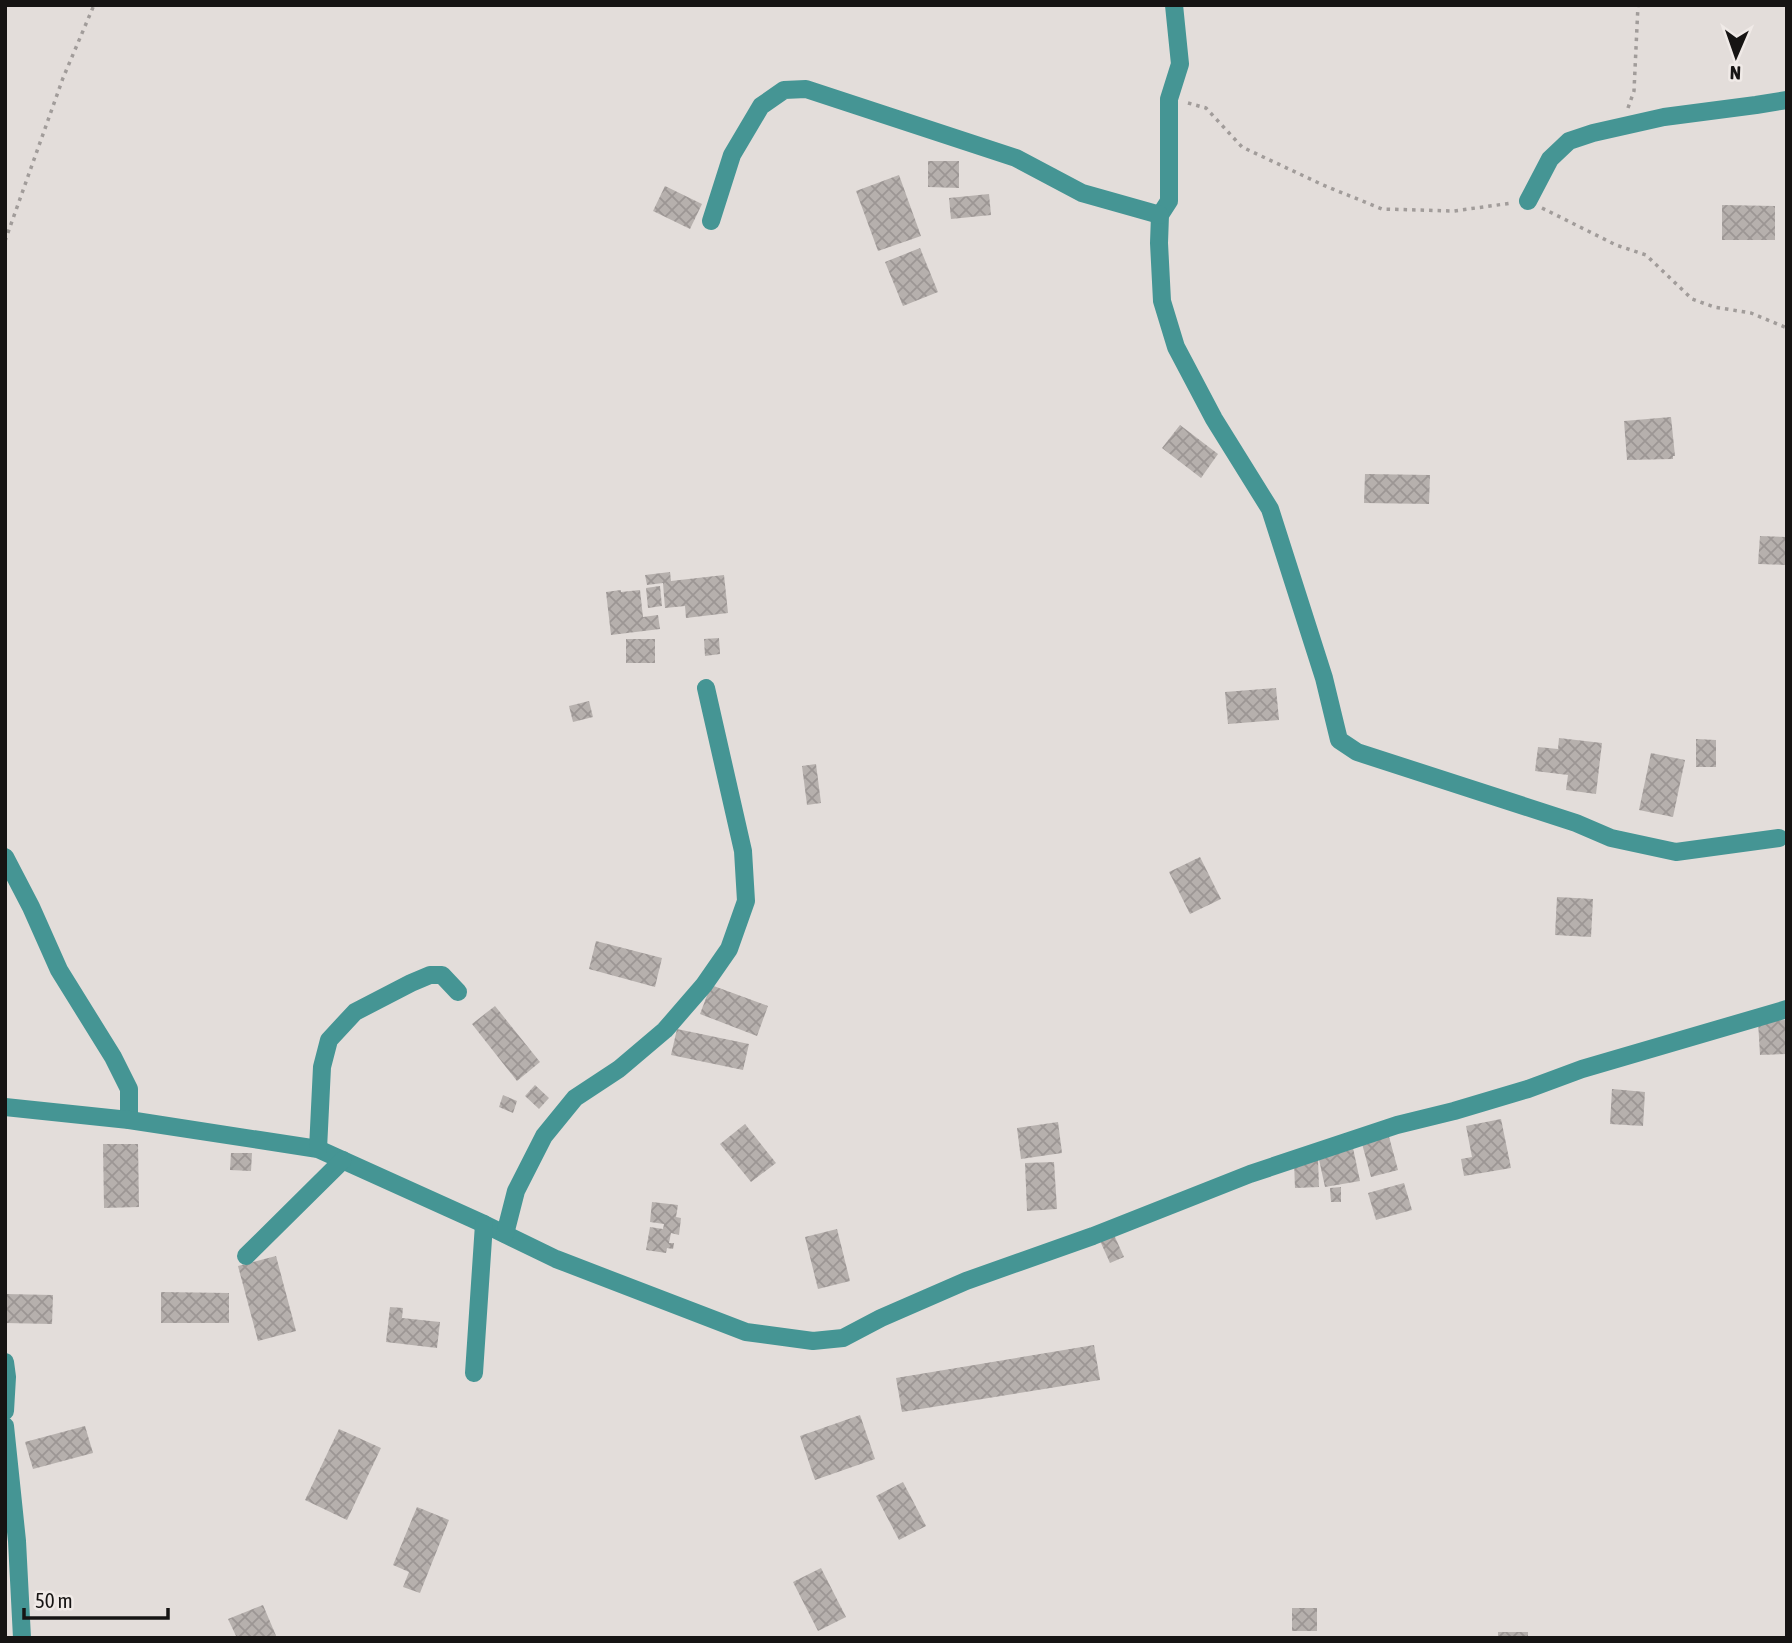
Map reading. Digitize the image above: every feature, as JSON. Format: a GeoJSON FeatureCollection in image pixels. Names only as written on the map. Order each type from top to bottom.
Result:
{"type":"FeatureCollection","features":[{"type":"Feature","properties":{"kind":"street"},"geometry":{"type":"LineString","coordinates":[[1174,5],[1180,64],[1169,99],[1169,201],[1160,215],[1162,301],[1176,347],[1214,418],[1270,509],[1324,678],[1339,740],[1357,752],[1576,822],[1611,838],[1676,852],[1779,838]]}},
{"type":"Feature","properties":{"kind":"street"},"geometry":{"type":"LineString","coordinates":[[711,220],[732,155],[761,106],[784,90],[806,89],[1016,158],[1082,193],[1160,215]]}},
{"type":"Feature","properties":{"kind":"street"},"geometry":{"type":"LineString","coordinates":[[1528,201],[1550,159],[1569,141],[1664,117],[1787,100]]}},
{"type":"Feature","properties":{"kind":"street"},"geometry":{"type":"LineString","coordinates":[[505,1234],[516,1191],[544,1136],[575,1098],[619,1069],[665,1030],[704,985],[729,949],[746,901],[743,851],[706,688]]}},
{"type":"Feature","properties":{"kind":"street"},"geometry":{"type":"LineString","coordinates":[[5,857],[31,906],[59,970],[113,1057],[129,1089],[129,1120]]}},
{"type":"Feature","properties":{"kind":"street"},"geometry":{"type":"LineString","coordinates":[[318,1149],[323,1068],[329,1040],[355,1012],[430,975],[442,975],[458,992]]}},
{"type":"Feature","properties":{"kind":"street"},"geometry":{"type":"LineString","coordinates":[[5,1107],[129,1120],[318,1149],[556,1259],[746,1332],[813,1341],[843,1338],[881,1318],[967,1281],[1093,1236],[1250,1174],[1396,1125],[1454,1111],[1528,1089],[1581,1069],[1787,1009]]}},
{"type":"Feature","properties":{"kind":"street"},"geometry":{"type":"LineString","coordinates":[[246,1256],[343,1160]]}},
{"type":"Feature","properties":{"kind":"street"},"geometry":{"type":"LineString","coordinates":[[474,1373],[484,1224]]}},
{"type":"Feature","properties":{"kind":"street"},"geometry":{"type":"LineString","coordinates":[[5,1362],[5,1411]]}},
{"type":"Feature","properties":{"kind":"street"},"geometry":{"type":"LineString","coordinates":[[5,1426],[18,1541],[22,1638]]}},
{"type":"Feature","properties":{"kind":"path"},"geometry":{"type":"LineString","coordinates":[[5,241],[63,78],[94,5]]}},
{"type":"Feature","properties":{"kind":"path"},"geometry":{"type":"LineString","coordinates":[[1621,127],[1634,91],[1638,5]]}},
{"type":"Feature","properties":{"kind":"path"},"geometry":{"type":"LineString","coordinates":[[1169,99],[1206,108],[1241,147],[1381,209],[1454,211],[1528,201],[1616,245],[1646,255],[1692,299],[1714,307],[1751,313],[1787,328]]}},
{"type":"Feature","properties":{"kind":"building"},"geometry":{"type":"Polygon","coordinates":[[[928,161],[959,161],[959,188],[928,187],[928,161]]]}},
{"type":"Feature","properties":{"kind":"building"},"geometry":{"type":"Polygon","coordinates":[[[899,175],[921,236],[878,251],[856,191],[899,175]]]}},
{"type":"Feature","properties":{"kind":"building"},"geometry":{"type":"Polygon","coordinates":[[[665,186],[702,204],[690,229],[653,211],[665,186]]]}},
{"type":"Feature","properties":{"kind":"building"},"geometry":{"type":"Polygon","coordinates":[[[989,194],[991,215],[951,219],[949,198],[989,194]]]}},
{"type":"Feature","properties":{"kind":"building"},"geometry":{"type":"Polygon","coordinates":[[[1722,205],[1775,206],[1775,240],[1722,240],[1722,205]]]}},
{"type":"Feature","properties":{"kind":"building"},"geometry":{"type":"Polygon","coordinates":[[[920,248],[938,292],[903,306],[885,262],[920,248]]]}},
{"type":"Feature","properties":{"kind":"building"},"geometry":{"type":"Polygon","coordinates":[[[1671,417],[1675,456],[1673,459],[1627,460],[1624,421],[1671,417]]]}},
{"type":"Feature","properties":{"kind":"building"},"geometry":{"type":"Polygon","coordinates":[[[1180,425],[1218,454],[1201,478],[1162,448],[1180,425]]]}},
{"type":"Feature","properties":{"kind":"building"},"geometry":{"type":"Polygon","coordinates":[[[1365,474],[1430,475],[1429,504],[1364,503],[1365,474]]]}},
{"type":"Feature","properties":{"kind":"building"},"geometry":{"type":"Polygon","coordinates":[[[1760,536],[1787,537],[1787,565],[1758,564],[1760,536]]]}},
{"type":"Feature","properties":{"kind":"building"},"geometry":{"type":"Polygon","coordinates":[[[670,572],[671,581],[724,575],[728,613],[686,618],[685,606],[665,608],[663,583],[647,585],[645,575],[670,572]]]}},
{"type":"Feature","properties":{"kind":"building"},"geometry":{"type":"Polygon","coordinates":[[[660,586],[662,606],[648,608],[646,588],[660,586]]]}},
{"type":"Feature","properties":{"kind":"building"},"geometry":{"type":"Polygon","coordinates":[[[640,590],[643,617],[658,615],[660,629],[611,635],[606,592],[640,590]]]}},
{"type":"Feature","properties":{"kind":"building"},"geometry":{"type":"Polygon","coordinates":[[[719,638],[720,654],[705,656],[704,639],[719,638]]]}},
{"type":"Feature","properties":{"kind":"building"},"geometry":{"type":"Polygon","coordinates":[[[626,639],[655,639],[655,663],[626,663],[626,639]]]}},
{"type":"Feature","properties":{"kind":"building"},"geometry":{"type":"Polygon","coordinates":[[[1276,688],[1279,720],[1228,724],[1225,692],[1276,688]]]}},
{"type":"Feature","properties":{"kind":"building"},"geometry":{"type":"Polygon","coordinates":[[[589,701],[593,717],[573,722],[569,706],[589,701]]]}},
{"type":"Feature","properties":{"kind":"building"},"geometry":{"type":"Polygon","coordinates":[[[1559,738],[1602,743],[1596,794],[1566,790],[1568,775],[1535,771],[1538,747],[1558,749],[1559,738]]]}},
{"type":"Feature","properties":{"kind":"building"},"geometry":{"type":"Polygon","coordinates":[[[1696,739],[1716,740],[1716,767],[1696,767],[1696,739]]]}},
{"type":"Feature","properties":{"kind":"building"},"geometry":{"type":"Polygon","coordinates":[[[1651,753],[1685,760],[1673,817],[1639,810],[1651,753]]]}},
{"type":"Feature","properties":{"kind":"building"},"geometry":{"type":"Polygon","coordinates":[[[816,764],[821,803],[807,805],[802,766],[816,764]]]}},
{"type":"Feature","properties":{"kind":"building"},"geometry":{"type":"Polygon","coordinates":[[[1200,857],[1221,899],[1190,914],[1169,872],[1200,857]]]}},
{"type":"Feature","properties":{"kind":"building"},"geometry":{"type":"Polygon","coordinates":[[[1557,897],[1593,899],[1591,937],[1555,935],[1557,897]]]}},
{"type":"Feature","properties":{"kind":"building"},"geometry":{"type":"Polygon","coordinates":[[[596,941],[662,958],[655,987],[589,969],[596,941]]]}},
{"type":"Feature","properties":{"kind":"building"},"geometry":{"type":"Polygon","coordinates":[[[711,985],[768,1006],[757,1036],[700,1014],[711,985]]]}},
{"type":"Feature","properties":{"kind":"building"},"geometry":{"type":"Polygon","coordinates":[[[495,1006],[540,1062],[517,1081],[472,1024],[495,1006]]]}},
{"type":"Feature","properties":{"kind":"building"},"geometry":{"type":"Polygon","coordinates":[[[1787,1020],[1787,1054],[1760,1055],[1758,1021],[1787,1020]]]}},
{"type":"Feature","properties":{"kind":"building"},"geometry":{"type":"Polygon","coordinates":[[[677,1029],[749,1044],[743,1070],[671,1055],[677,1029]]]}},
{"type":"Feature","properties":{"kind":"building"},"geometry":{"type":"Polygon","coordinates":[[[535,1085],[549,1098],[539,1109],[525,1096],[535,1085]]]}},
{"type":"Feature","properties":{"kind":"building"},"geometry":{"type":"Polygon","coordinates":[[[1612,1089],[1645,1092],[1643,1126],[1610,1124],[1612,1089]]]}},
{"type":"Feature","properties":{"kind":"building"},"geometry":{"type":"Polygon","coordinates":[[[503,1095],[517,1101],[513,1113],[499,1107],[503,1095]]]}},
{"type":"Feature","properties":{"kind":"building"},"geometry":{"type":"Polygon","coordinates":[[[1501,1119],[1511,1168],[1464,1176],[1461,1159],[1472,1157],[1466,1126],[1501,1119]]]}},
{"type":"Feature","properties":{"kind":"building"},"geometry":{"type":"Polygon","coordinates":[[[1058,1122],[1062,1153],[1021,1159],[1017,1128],[1058,1122]]]}},
{"type":"Feature","properties":{"kind":"building"},"geometry":{"type":"Polygon","coordinates":[[[745,1124],[776,1163],[751,1182],[720,1144],[745,1124]]]}},
{"type":"Feature","properties":{"kind":"building"},"geometry":{"type":"Polygon","coordinates":[[[1388,1133],[1398,1170],[1371,1177],[1361,1140],[1388,1133]]]}},
{"type":"Feature","properties":{"kind":"building"},"geometry":{"type":"Polygon","coordinates":[[[103,1144],[138,1144],[139,1207],[104,1208],[103,1144]]]}},
{"type":"Feature","properties":{"kind":"building"},"geometry":{"type":"Polygon","coordinates":[[[1353,1148],[1360,1181],[1325,1187],[1318,1155],[1353,1148]]]}},
{"type":"Feature","properties":{"kind":"building"},"geometry":{"type":"Polygon","coordinates":[[[231,1153],[252,1153],[251,1171],[230,1170],[231,1153]]]}},
{"type":"Feature","properties":{"kind":"building"},"geometry":{"type":"Polygon","coordinates":[[[1318,1160],[1319,1187],[1295,1188],[1294,1161],[1318,1160]]]}},
{"type":"Feature","properties":{"kind":"building"},"geometry":{"type":"Polygon","coordinates":[[[1054,1162],[1057,1209],[1027,1211],[1025,1163],[1054,1162]]]}},
{"type":"Feature","properties":{"kind":"building"},"geometry":{"type":"Polygon","coordinates":[[[1404,1183],[1412,1210],[1376,1220],[1368,1193],[1404,1183]]]}},
{"type":"Feature","properties":{"kind":"building"},"geometry":{"type":"Polygon","coordinates":[[[1341,1187],[1341,1202],[1331,1202],[1330,1188],[1341,1187]]]}},
{"type":"Feature","properties":{"kind":"building"},"geometry":{"type":"Polygon","coordinates":[[[652,1202],[678,1205],[676,1217],[681,1218],[679,1235],[671,1233],[669,1243],[674,1243],[673,1249],[667,1248],[666,1253],[646,1250],[650,1227],[663,1229],[664,1224],[650,1222],[652,1202]]]}},
{"type":"Feature","properties":{"kind":"building"},"geometry":{"type":"Polygon","coordinates":[[[1110,1226],[1124,1257],[1110,1263],[1096,1232],[1110,1226]]]}},
{"type":"Feature","properties":{"kind":"building"},"geometry":{"type":"Polygon","coordinates":[[[837,1229],[850,1281],[818,1289],[805,1237],[837,1229]]]}},
{"type":"Feature","properties":{"kind":"building"},"geometry":{"type":"Polygon","coordinates":[[[276,1256],[296,1331],[258,1341],[238,1266],[276,1256]]]}},
{"type":"Feature","properties":{"kind":"building"},"geometry":{"type":"Polygon","coordinates":[[[161,1292],[229,1293],[229,1323],[161,1323],[161,1292]]]}},
{"type":"Feature","properties":{"kind":"building"},"geometry":{"type":"Polygon","coordinates":[[[5,1294],[53,1295],[52,1324],[5,1323],[5,1294]]]}},
{"type":"Feature","properties":{"kind":"building"},"geometry":{"type":"Polygon","coordinates":[[[390,1307],[403,1308],[402,1318],[440,1322],[437,1348],[386,1342],[390,1307]]]}},
{"type":"Feature","properties":{"kind":"building"},"geometry":{"type":"Polygon","coordinates":[[[1094,1345],[1100,1380],[902,1412],[896,1378],[1094,1345]]]}},
{"type":"Feature","properties":{"kind":"building"},"geometry":{"type":"Polygon","coordinates":[[[860,1415],[875,1459],[815,1480],[800,1436],[860,1415]]]}},
{"type":"Feature","properties":{"kind":"building"},"geometry":{"type":"Polygon","coordinates":[[[85,1426],[93,1453],[33,1469],[25,1442],[85,1426]]]}},
{"type":"Feature","properties":{"kind":"building"},"geometry":{"type":"Polygon","coordinates":[[[339,1429],[381,1448],[347,1520],[305,1500],[339,1429]]]}},
{"type":"Feature","properties":{"kind":"building"},"geometry":{"type":"Polygon","coordinates":[[[903,1482],[926,1526],[899,1540],[876,1496],[903,1482]]]}},
{"type":"Feature","properties":{"kind":"building"},"geometry":{"type":"Polygon","coordinates":[[[417,1507],[449,1520],[420,1593],[403,1587],[409,1572],[393,1565],[417,1507]]]}},
{"type":"Feature","properties":{"kind":"building"},"geometry":{"type":"Polygon","coordinates":[[[821,1568],[846,1617],[818,1631],[793,1582],[821,1568]]]}},
{"type":"Feature","properties":{"kind":"building"},"geometry":{"type":"Polygon","coordinates":[[[263,1605],[277,1638],[237,1638],[228,1619],[263,1605]]]}},
{"type":"Feature","properties":{"kind":"building"},"geometry":{"type":"Polygon","coordinates":[[[1292,1608],[1317,1608],[1317,1631],[1292,1631],[1292,1608]]]}},
{"type":"Feature","properties":{"kind":"building"},"geometry":{"type":"Polygon","coordinates":[[[1498,1632],[1528,1632],[1528,1638],[1498,1638],[1498,1632]]]}}]}
